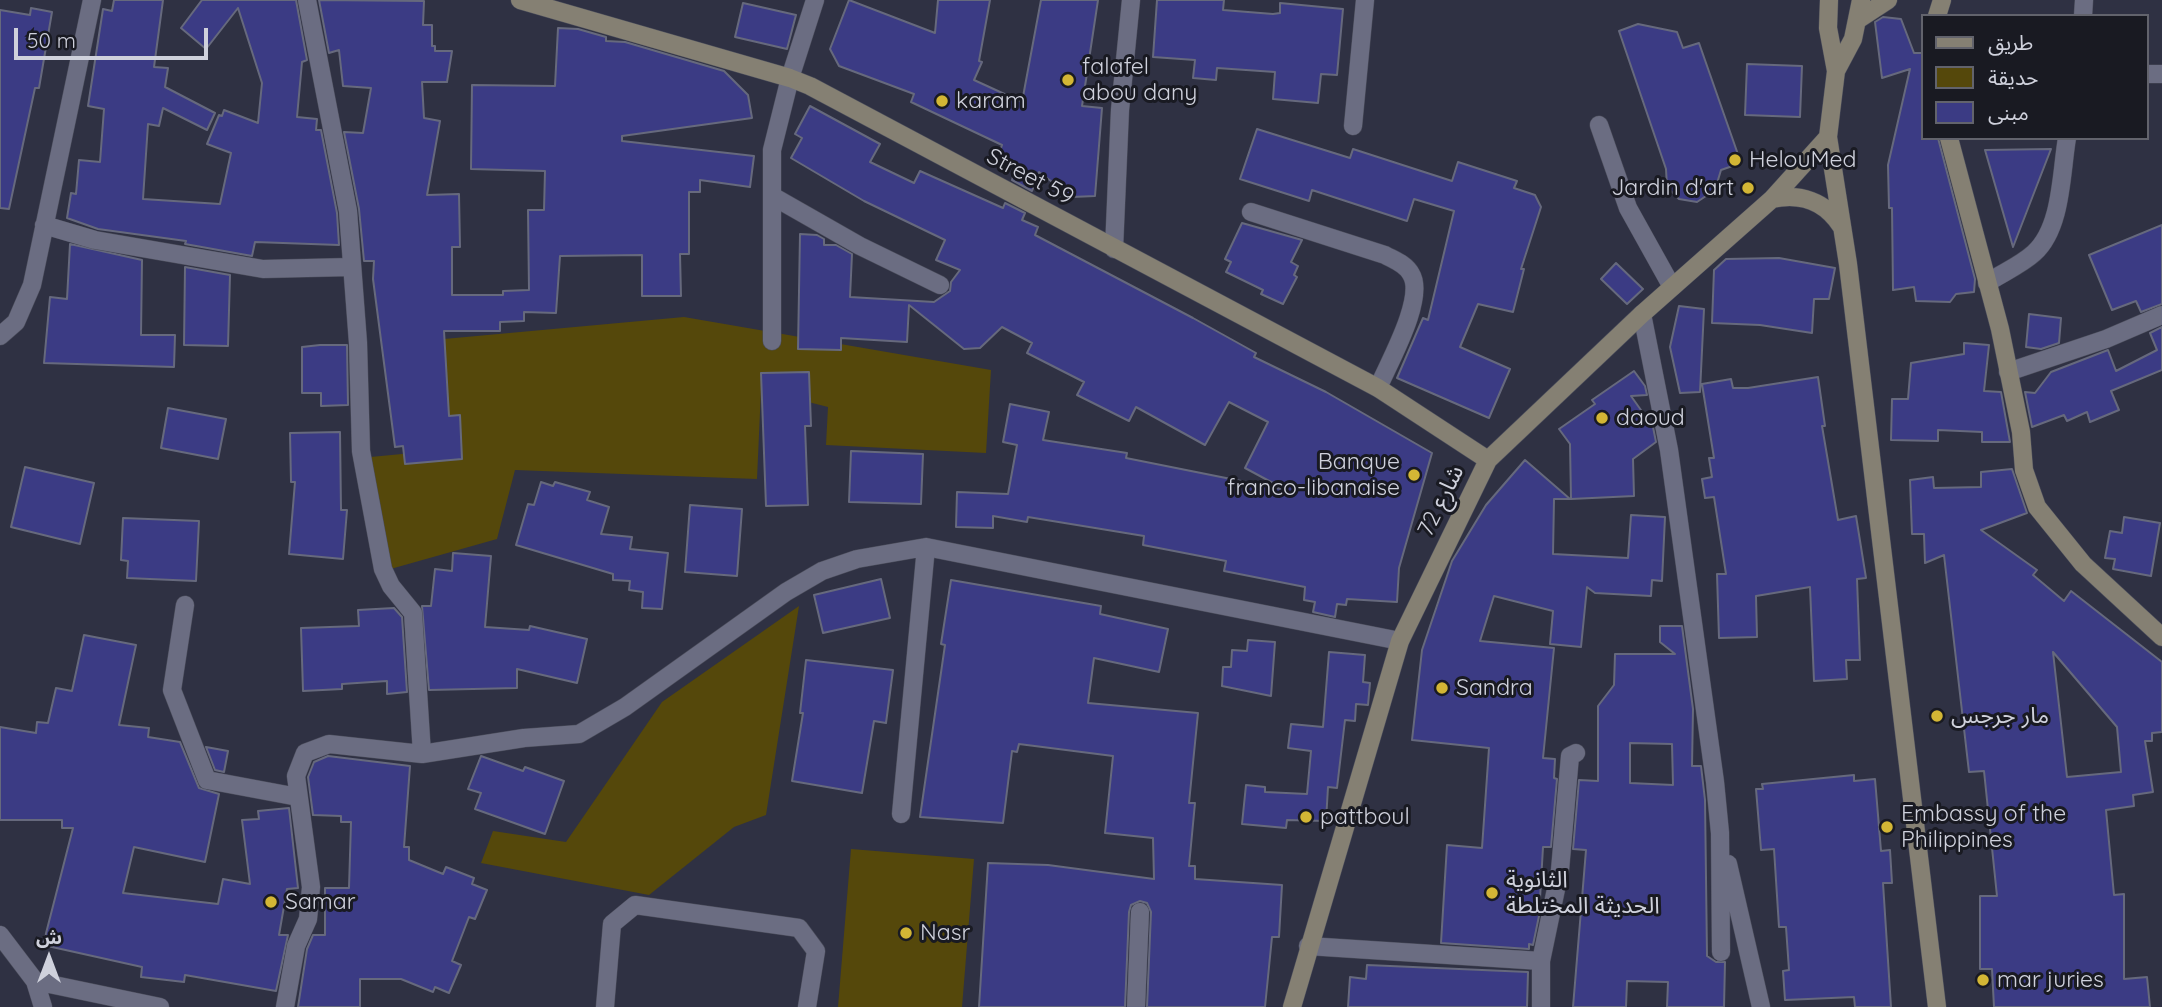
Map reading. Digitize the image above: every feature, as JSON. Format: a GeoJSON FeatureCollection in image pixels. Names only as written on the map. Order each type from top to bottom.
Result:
{"type":"FeatureCollection","features":[{"type":"Feature","properties":{"kind":"street"},"geometry":{"type":"LineString","coordinates":[[0,336],[16,322],[24,307],[92,0]]}},
{"type":"Feature","properties":{"kind":"street"},"geometry":{"type":"LineString","coordinates":[[307,0],[348,211],[358,343],[361,451],[383,569],[391,586],[413,613],[422,754]]}},
{"type":"Feature","properties":{"kind":"street","name":"Street 59"},"geometry":{"type":"LineString","coordinates":[[520,0],[790,78],[1378,388],[1488,460]]}},
{"type":"Feature","properties":{"kind":"street"},"geometry":{"type":"LineString","coordinates":[[772,341],[772,150],[790,78],[815,0]]}},
{"type":"Feature","properties":{"kind":"street"},"geometry":{"type":"LineString","coordinates":[[1114,249],[1120,110],[1131,0]]}},
{"type":"Feature","properties":{"kind":"street"},"geometry":{"type":"LineString","coordinates":[[1353,127],[1364,0]]}},
{"type":"Feature","properties":{"kind":"street"},"geometry":{"type":"LineString","coordinates":[[1829,0],[1828,28],[1836,71],[1828,137],[1843,230],[1937,1007]]}},
{"type":"Feature","properties":{"kind":"street"},"geometry":{"type":"LineString","coordinates":[[1836,71],[1853,39],[1861,0]]}},
{"type":"Feature","properties":{"kind":"street"},"geometry":{"type":"LineString","coordinates":[[1859,19],[1873,7],[1888,0]]}},
{"type":"Feature","properties":{"kind":"street"},"geometry":{"type":"LineString","coordinates":[[1599,125],[1628,208],[1672,287]]}},
{"type":"Feature","properties":{"kind":"street","name":"شارع 72"},"geometry":{"type":"LineString","coordinates":[[1292,1007],[1400,641],[1488,460],[1642,314],[1772,199],[1828,137]]}},
{"type":"Feature","properties":{"kind":"street"},"geometry":{"type":"LineString","coordinates":[[1950,140],[2008,372],[2021,432],[2024,470],[2037,507],[2083,564],[2162,637]]}},
{"type":"Feature","properties":{"kind":"street"},"geometry":{"type":"LineString","coordinates":[[1987,282],[2034,253],[2045,240],[2055,210],[2067,140]]}},
{"type":"Feature","properties":{"kind":"street"},"geometry":{"type":"LineString","coordinates":[[774,197],[860,246],[940,285]]}},
{"type":"Feature","properties":{"kind":"street"},"geometry":{"type":"LineString","coordinates":[[1772,199],[1800,197],[1813,201],[1825,208],[1843,230]]}},
{"type":"Feature","properties":{"kind":"street"},"geometry":{"type":"LineString","coordinates":[[1251,212],[1385,255],[1404,265],[1412,275],[1415,289],[1410,316],[1378,388]]}},
{"type":"Feature","properties":{"kind":"street"},"geometry":{"type":"LineString","coordinates":[[44,225],[94,240],[263,269],[351,267]]}},
{"type":"Feature","properties":{"kind":"street"},"geometry":{"type":"LineString","coordinates":[[1642,314],[1669,450],[1720,833],[1761,1007]]}},
{"type":"Feature","properties":{"kind":"street"},"geometry":{"type":"LineString","coordinates":[[2008,372],[2106,339],[2162,315]]}},
{"type":"Feature","properties":{"kind":"street"},"geometry":{"type":"LineString","coordinates":[[901,814],[926,547]]}},
{"type":"Feature","properties":{"kind":"street"},"geometry":{"type":"LineString","coordinates":[[285,1007],[296,946],[308,919],[311,887],[296,776],[305,753],[329,744],[422,754],[524,738],[579,734],[625,707],[786,592],[822,571],[857,559],[926,547],[1400,641]]}},
{"type":"Feature","properties":{"kind":"street"},"geometry":{"type":"LineString","coordinates":[[185,605],[172,690],[207,780],[298,797]]}},
{"type":"Feature","properties":{"kind":"street"},"geometry":{"type":"LineString","coordinates":[[1541,1007],[1541,961],[1560,870],[1570,756],[1576,752]]}},
{"type":"Feature","properties":{"kind":"street"},"geometry":{"type":"LineString","coordinates":[[1720,833],[1721,952]]}},
{"type":"Feature","properties":{"kind":"street"},"geometry":{"type":"LineString","coordinates":[[605,1007],[612,924],[635,905],[799,928],[816,951],[807,1007]]}},
{"type":"Feature","properties":{"kind":"street"},"geometry":{"type":"LineString","coordinates":[[1136,1007],[1140,912]]}},
{"type":"Feature","properties":{"kind":"street"},"geometry":{"type":"LineString","coordinates":[[0,935],[35,981],[43,1007]]}},
{"type":"Feature","properties":{"kind":"street"},"geometry":{"type":"LineString","coordinates":[[1308,946],[1541,961]]}},
{"type":"Feature","properties":{"kind":"street"},"geometry":{"type":"LineString","coordinates":[[35,981],[160,1007]]}},
{"type":"Feature","properties":{"kind":"green space"},"geometry":{"type":"Polygon","coordinates":[[[684,317],[991,370],[986,453],[826,445],[828,407],[761,390],[757,479],[515,470],[497,539],[387,570],[360,458],[444,450],[433,340],[684,317]]]}},
{"type":"Feature","properties":{"kind":"green space"},"geometry":{"type":"Polygon","coordinates":[[[799,606],[766,815],[734,827],[649,895],[481,863],[493,831],[566,842],[662,702],[799,606]]]}},
{"type":"Feature","properties":{"kind":"green space","name":"Nasr"},"geometry":{"type":"Polygon","coordinates":[[[851,849],[974,859],[962,1007],[838,1007],[851,849]]]}},
{"type":"Feature","properties":{"kind":"building"},"geometry":{"type":"Polygon","coordinates":[[[114,0],[163,0],[154,67],[168,68],[165,87],[215,113],[207,130],[163,108],[159,126],[148,124],[143,199],[220,204],[231,153],[207,144],[219,115],[222,116],[224,110],[258,123],[262,83],[238,8],[206,49],[181,28],[202,0],[296,0],[307,60],[302,62],[297,117],[317,119],[316,130],[321,130],[337,213],[339,245],[255,242],[252,256],[185,244],[186,241],[98,229],[67,218],[71,193],[76,194],[79,160],[100,162],[104,109],[88,106],[103,9],[112,11],[114,0]]]}},
{"type":"Feature","properties":{"kind":"building"},"geometry":{"type":"Polygon","coordinates":[[[319,0],[424,1],[423,25],[432,25],[432,46],[435,46],[435,51],[452,51],[447,82],[422,82],[424,118],[440,121],[427,195],[459,194],[460,247],[452,247],[452,295],[503,295],[503,291],[529,290],[528,210],[544,210],[545,171],[471,169],[472,85],[555,86],[558,28],[578,29],[606,37],[606,41],[625,42],[724,71],[748,95],[752,118],[622,136],[622,141],[754,156],[750,187],[700,180],[700,192],[689,192],[689,254],[680,254],[681,296],[642,296],[642,255],[560,256],[556,313],[524,312],[524,321],[500,322],[500,331],[444,331],[449,416],[460,415],[462,459],[405,464],[403,446],[395,447],[373,279],[374,261],[364,261],[359,209],[344,132],[363,133],[371,88],[343,86],[339,50],[329,53],[319,0]]]}},
{"type":"Feature","properties":{"kind":"building"},"geometry":{"type":"Polygon","coordinates":[[[849,0],[935,33],[938,0],[990,0],[979,61],[982,62],[974,80],[1022,102],[1041,0],[1098,0],[1082,106],[1102,108],[1095,196],[1072,197],[1039,172],[1032,191],[1012,180],[1017,163],[998,157],[1002,145],[911,102],[914,94],[839,66],[830,49],[849,0]]]}},
{"type":"Feature","properties":{"kind":"building"},"geometry":{"type":"Polygon","coordinates":[[[1157,0],[1224,0],[1223,10],[1273,14],[1280,13],[1280,3],[1343,9],[1337,75],[1321,74],[1318,103],[1273,99],[1275,72],[1217,68],[1216,80],[1193,78],[1195,60],[1153,57],[1157,0]]]}},
{"type":"Feature","properties":{"kind":"building"},"geometry":{"type":"Polygon","coordinates":[[[743,3],[796,15],[787,49],[735,37],[743,3]]]}},
{"type":"Feature","properties":{"kind":"building"},"geometry":{"type":"Polygon","coordinates":[[[31,8],[52,12],[39,88],[35,88],[9,209],[0,208],[0,10],[30,15],[31,8]]]}},
{"type":"Feature","properties":{"kind":"building"},"geometry":{"type":"Polygon","coordinates":[[[1883,17],[1901,19],[1914,53],[1920,53],[1920,140],[1939,140],[1975,279],[1974,292],[1956,294],[1950,302],[1916,301],[1914,287],[1893,290],[1892,208],[1889,208],[1888,165],[1910,69],[1882,78],[1875,22],[1883,17]]]}},
{"type":"Feature","properties":{"kind":"building"},"geometry":{"type":"Polygon","coordinates":[[[1638,24],[1677,32],[1683,48],[1699,43],[1741,163],[1721,170],[1715,190],[1697,202],[1679,199],[1667,187],[1666,169],[1619,31],[1638,24]]]}},
{"type":"Feature","properties":{"kind":"building"},"geometry":{"type":"Polygon","coordinates":[[[1747,64],[1802,66],[1800,117],[1745,115],[1747,64]]]}},
{"type":"Feature","properties":{"kind":"building"},"geometry":{"type":"Polygon","coordinates":[[[810,106],[880,144],[870,162],[914,183],[920,171],[1003,208],[1005,203],[1025,213],[1022,220],[1038,227],[1035,235],[1193,318],[1256,353],[1254,357],[1326,392],[1432,453],[1399,568],[1397,602],[1347,599],[1346,605],[1337,604],[1335,617],[1313,612],[1315,602],[1304,600],[1305,587],[1224,571],[1226,561],[1143,545],[1144,536],[1028,517],[1027,522],[993,516],[993,528],[956,527],[957,492],[1008,494],[1017,445],[1003,442],[1010,404],[1049,412],[1043,440],[1127,453],[1126,458],[1286,490],[1245,468],[1268,422],[1229,402],[1205,445],[1136,407],[1129,421],[1077,395],[1084,382],[1027,353],[1032,343],[1002,327],[980,348],[964,349],[909,305],[907,342],[841,338],[841,350],[798,349],[800,234],[817,235],[824,239],[824,245],[836,245],[852,254],[850,297],[934,302],[950,291],[951,282],[960,270],[936,260],[945,240],[864,201],[791,158],[802,138],[795,134],[810,106]]]}},
{"type":"Feature","properties":{"kind":"building"},"geometry":{"type":"Polygon","coordinates":[[[1257,129],[1350,158],[1353,149],[1452,181],[1458,162],[1517,181],[1514,188],[1535,195],[1541,207],[1521,269],[1524,269],[1513,312],[1478,304],[1460,347],[1510,369],[1489,418],[1397,378],[1423,318],[1428,320],[1454,211],[1414,199],[1407,221],[1312,190],[1309,201],[1240,179],[1257,129]]]}},
{"type":"Feature","properties":{"kind":"building"},"geometry":{"type":"Polygon","coordinates":[[[2051,149],[2013,247],[1985,150],[2051,149]]]}},
{"type":"Feature","properties":{"kind":"building"},"geometry":{"type":"Polygon","coordinates":[[[1242,223],[1302,240],[1291,262],[1298,266],[1294,275],[1297,277],[1283,304],[1261,294],[1263,290],[1226,272],[1231,262],[1225,259],[1242,223]]]}},
{"type":"Feature","properties":{"kind":"building"},"geometry":{"type":"Polygon","coordinates":[[[2162,225],[2162,304],[2141,312],[2136,301],[2112,310],[2089,255],[2162,225]]]}},
{"type":"Feature","properties":{"kind":"building"},"geometry":{"type":"Polygon","coordinates":[[[70,244],[142,260],[141,335],[175,335],[174,367],[44,363],[50,297],[67,299],[70,244]]]}},
{"type":"Feature","properties":{"kind":"building"},"geometry":{"type":"Polygon","coordinates":[[[1779,258],[1835,268],[1829,299],[1814,299],[1812,333],[1760,325],[1712,323],[1714,270],[1726,259],[1779,258]]]}},
{"type":"Feature","properties":{"kind":"building"},"geometry":{"type":"Polygon","coordinates":[[[1616,263],[1643,289],[1627,304],[1601,279],[1616,263]]]}},
{"type":"Feature","properties":{"kind":"building"},"geometry":{"type":"Polygon","coordinates":[[[185,267],[230,275],[228,346],[184,345],[185,267]]]}},
{"type":"Feature","properties":{"kind":"building"},"geometry":{"type":"Polygon","coordinates":[[[1679,306],[1704,309],[1700,392],[1680,393],[1670,347],[1679,306]]]}},
{"type":"Feature","properties":{"kind":"building"},"geometry":{"type":"Polygon","coordinates":[[[2029,314],[2061,318],[2059,343],[2041,349],[2026,347],[2029,314]]]}},
{"type":"Feature","properties":{"kind":"building"},"geometry":{"type":"Polygon","coordinates":[[[2162,327],[2162,370],[2111,391],[2119,410],[2090,422],[2087,412],[2067,421],[2064,415],[2032,427],[2025,392],[2035,393],[2051,372],[2108,350],[2116,371],[2157,350],[2150,333],[2162,327]]]}},
{"type":"Feature","properties":{"kind":"building"},"geometry":{"type":"Polygon","coordinates":[[[1964,343],[1989,345],[1984,391],[2001,392],[2010,442],[1982,442],[1982,432],[1938,430],[1938,441],[1891,440],[1892,399],[1908,399],[1911,363],[1964,354],[1964,343]]]}},
{"type":"Feature","properties":{"kind":"building"},"geometry":{"type":"Polygon","coordinates":[[[347,345],[348,405],[321,406],[321,393],[302,393],[302,347],[347,345]]]}},
{"type":"Feature","properties":{"kind":"building"},"geometry":{"type":"Polygon","coordinates":[[[1634,371],[1645,386],[1647,395],[1631,396],[1653,427],[1656,442],[1633,459],[1634,496],[1571,499],[1570,444],[1559,429],[1595,404],[1592,400],[1634,371]]]}},
{"type":"Feature","properties":{"kind":"building"},"geometry":{"type":"Polygon","coordinates":[[[809,372],[811,426],[805,426],[808,505],[766,506],[761,373],[809,372]]]}},
{"type":"Feature","properties":{"kind":"building"},"geometry":{"type":"Polygon","coordinates":[[[1818,377],[1825,426],[1822,426],[1838,520],[1856,516],[1866,578],[1857,579],[1860,660],[1846,660],[1847,679],[1814,681],[1810,587],[1756,596],[1757,637],[1719,638],[1717,574],[1726,574],[1714,497],[1705,498],[1702,479],[1712,477],[1709,458],[1714,458],[1702,384],[1731,379],[1733,388],[1748,388],[1818,377]]]}},
{"type":"Feature","properties":{"kind":"building"},"geometry":{"type":"Polygon","coordinates":[[[168,408],[226,419],[218,459],[161,448],[168,408]]]}},
{"type":"Feature","properties":{"kind":"building"},"geometry":{"type":"Polygon","coordinates":[[[340,432],[341,510],[347,510],[343,559],[289,554],[295,482],[291,482],[290,433],[340,432]]]}},
{"type":"Feature","properties":{"kind":"building"},"geometry":{"type":"Polygon","coordinates":[[[851,451],[923,454],[921,504],[849,502],[851,451]]]}},
{"type":"Feature","properties":{"kind":"building"},"geometry":{"type":"Polygon","coordinates":[[[1525,460],[1570,499],[1554,499],[1553,554],[1628,558],[1631,515],[1665,517],[1662,581],[1652,580],[1651,596],[1595,593],[1587,587],[1581,647],[1550,644],[1553,611],[1494,596],[1480,641],[1554,648],[1543,758],[1555,759],[1554,778],[1557,779],[1551,847],[1543,847],[1539,916],[1533,945],[1529,944],[1529,949],[1441,943],[1447,845],[1482,848],[1489,748],[1412,740],[1422,650],[1452,561],[1486,505],[1525,460]]]}},
{"type":"Feature","properties":{"kind":"building"},"geometry":{"type":"Polygon","coordinates":[[[25,467],[94,483],[80,544],[11,527],[25,467]]]}},
{"type":"Feature","properties":{"kind":"building"},"geometry":{"type":"Polygon","coordinates":[[[2012,469],[2027,513],[1981,530],[2037,570],[2033,575],[2064,601],[2071,591],[2162,662],[2162,732],[2152,733],[2152,741],[2145,741],[2153,792],[2133,795],[2134,806],[2106,810],[2114,895],[2124,894],[2124,979],[2147,977],[2150,1007],[1994,1007],[1992,969],[1980,969],[1980,896],[1997,896],[1984,771],[1969,772],[1944,555],[1925,563],[1924,534],[1912,534],[1910,480],[1933,477],[1934,488],[1981,487],[1981,472],[2012,469]],[[2053,652],[2067,777],[2121,772],[2117,727],[2053,652]]]}},
{"type":"Feature","properties":{"kind":"building"},"geometry":{"type":"Polygon","coordinates":[[[541,482],[553,486],[555,482],[590,492],[587,500],[609,507],[601,534],[632,537],[630,549],[668,553],[662,609],[642,608],[643,592],[629,590],[630,581],[613,580],[613,574],[516,545],[528,504],[534,505],[541,482]]]}},
{"type":"Feature","properties":{"kind":"building"},"geometry":{"type":"Polygon","coordinates":[[[690,505],[742,509],[737,576],[685,572],[690,505]]]}},
{"type":"Feature","properties":{"kind":"building"},"geometry":{"type":"Polygon","coordinates":[[[2124,517],[2160,523],[2151,576],[2113,569],[2115,559],[2105,558],[2110,531],[2122,533],[2124,517]]]}},
{"type":"Feature","properties":{"kind":"building"},"geometry":{"type":"Polygon","coordinates":[[[123,518],[199,521],[196,581],[127,578],[128,561],[121,560],[123,518]]]}},
{"type":"Feature","properties":{"kind":"building"},"geometry":{"type":"Polygon","coordinates":[[[453,553],[491,556],[485,627],[529,630],[530,626],[587,639],[577,683],[517,669],[517,688],[429,690],[422,606],[431,606],[435,569],[452,571],[453,553]]]}},
{"type":"Feature","properties":{"kind":"building"},"geometry":{"type":"Polygon","coordinates":[[[881,579],[890,618],[823,633],[814,595],[881,579]]]}},
{"type":"Feature","properties":{"kind":"building"},"geometry":{"type":"Polygon","coordinates":[[[951,580],[1101,606],[1100,614],[1168,629],[1159,672],[1094,658],[1088,703],[1198,713],[1189,803],[1195,803],[1189,866],[1195,866],[1195,879],[1282,885],[1279,937],[1272,937],[1265,1007],[1147,1007],[1151,912],[1147,903],[1140,901],[1131,905],[1129,912],[1125,1007],[979,1007],[988,863],[1048,865],[1154,879],[1153,838],[1105,833],[1113,756],[1019,744],[1017,752],[1012,751],[1003,823],[920,817],[945,645],[941,644],[951,580]]]}},
{"type":"Feature","properties":{"kind":"building"},"geometry":{"type":"Polygon","coordinates":[[[394,608],[402,617],[407,692],[387,694],[387,681],[342,684],[342,689],[303,691],[301,628],[359,626],[358,610],[394,608]]]}},
{"type":"Feature","properties":{"kind":"building"},"geometry":{"type":"Polygon","coordinates":[[[1660,626],[1682,626],[1693,709],[1692,766],[1701,766],[1705,800],[1707,956],[1716,962],[1725,962],[1724,1007],[1667,1007],[1668,982],[1627,981],[1626,1007],[1573,1007],[1586,850],[1573,849],[1579,780],[1598,781],[1598,706],[1614,685],[1615,654],[1675,654],[1660,642],[1660,626]],[[1630,743],[1630,783],[1673,785],[1672,744],[1630,743]]]}},
{"type":"Feature","properties":{"kind":"building"},"geometry":{"type":"Polygon","coordinates":[[[84,635],[136,645],[119,725],[149,728],[148,737],[180,742],[199,788],[219,794],[205,862],[134,847],[123,893],[218,904],[223,879],[250,884],[242,820],[259,819],[258,811],[289,808],[298,888],[287,889],[279,935],[288,935],[276,991],[185,975],[184,982],[141,977],[142,967],[43,945],[73,828],[62,828],[62,820],[0,820],[0,727],[36,733],[37,722],[48,723],[56,688],[72,691],[84,635]]]}},
{"type":"Feature","properties":{"kind":"building"},"geometry":{"type":"Polygon","coordinates":[[[1248,640],[1275,642],[1271,696],[1222,686],[1223,667],[1231,667],[1232,650],[1247,651],[1248,640]]]}},
{"type":"Feature","properties":{"kind":"building"},"geometry":{"type":"Polygon","coordinates":[[[1329,652],[1365,655],[1363,682],[1370,683],[1368,705],[1356,704],[1355,721],[1345,720],[1337,788],[1328,787],[1326,821],[1287,820],[1286,828],[1242,824],[1246,785],[1265,787],[1265,792],[1307,794],[1311,751],[1288,748],[1291,724],[1323,727],[1329,652]]]}},
{"type":"Feature","properties":{"kind":"building"},"geometry":{"type":"Polygon","coordinates":[[[806,660],[893,670],[886,723],[874,721],[862,793],[792,781],[803,713],[800,713],[806,660]]]}},
{"type":"Feature","properties":{"kind":"building"},"geometry":{"type":"Polygon","coordinates":[[[206,747],[228,751],[224,772],[215,770],[206,747]]]}},
{"type":"Feature","properties":{"kind":"building"},"geometry":{"type":"Polygon","coordinates":[[[328,756],[410,766],[404,847],[409,847],[409,860],[443,874],[446,867],[474,878],[472,884],[487,890],[475,919],[469,917],[452,961],[461,965],[449,993],[435,987],[433,992],[401,979],[360,979],[360,1007],[298,1007],[307,949],[313,935],[325,935],[325,888],[349,888],[351,822],[341,822],[341,816],[313,815],[308,777],[314,762],[328,756]]]}},
{"type":"Feature","properties":{"kind":"building"},"geometry":{"type":"Polygon","coordinates":[[[481,756],[523,771],[525,767],[564,781],[545,834],[475,809],[481,793],[468,789],[481,756]]]}},
{"type":"Feature","properties":{"kind":"building"},"geometry":{"type":"Polygon","coordinates":[[[1854,775],[1854,781],[1875,779],[1881,851],[1890,850],[1892,883],[1883,883],[1891,1007],[1855,1007],[1854,997],[1785,1000],[1783,971],[1789,970],[1786,927],[1779,927],[1774,849],[1761,850],[1756,789],[1763,789],[1762,784],[1854,775]]]}},
{"type":"Feature","properties":{"kind":"building"},"geometry":{"type":"Polygon","coordinates":[[[1367,965],[1528,972],[1527,1007],[1348,1007],[1350,977],[1366,979],[1367,965]]]}},
{"type":"Feature","properties":{"kind":"place","name":"falafel abou dany"},"geometry":{"type":"Point","coordinates":[1068,80]}},
{"type":"Feature","properties":{"kind":"place","name":"karam"},"geometry":{"type":"Point","coordinates":[942,101]}},
{"type":"Feature","properties":{"kind":"place","name":"HelouMed"},"geometry":{"type":"Point","coordinates":[1735,160]}},
{"type":"Feature","properties":{"kind":"place","name":"Jardin d'art"},"geometry":{"type":"Point","coordinates":[1748,188]}},
{"type":"Feature","properties":{"kind":"place","name":"daoud"},"geometry":{"type":"Point","coordinates":[1602,418]}},
{"type":"Feature","properties":{"kind":"place","name":"Banque franco-libanaise"},"geometry":{"type":"Point","coordinates":[1414,475]}},
{"type":"Feature","properties":{"kind":"place","name":"Sandra"},"geometry":{"type":"Point","coordinates":[1442,688]}},
{"type":"Feature","properties":{"kind":"place","name":"مار جرجس"},"geometry":{"type":"Point","coordinates":[1937,716]}},
{"type":"Feature","properties":{"kind":"place","name":"pattboul"},"geometry":{"type":"Point","coordinates":[1306,817]}},
{"type":"Feature","properties":{"kind":"place","name":"Embassy of the Philippines"},"geometry":{"type":"Point","coordinates":[1887,827]}},
{"type":"Feature","properties":{"kind":"place","name":"الثانوية الحديثة المختلطة"},"geometry":{"type":"Point","coordinates":[1492,893]}},
{"type":"Feature","properties":{"kind":"place","name":"Samar"},"geometry":{"type":"Point","coordinates":[271,902]}},
{"type":"Feature","properties":{"kind":"place","name":"Nasr"},"geometry":{"type":"Point","coordinates":[906,933]}},
{"type":"Feature","properties":{"kind":"place","name":"mar juries"},"geometry":{"type":"Point","coordinates":[1983,980]}}]}
